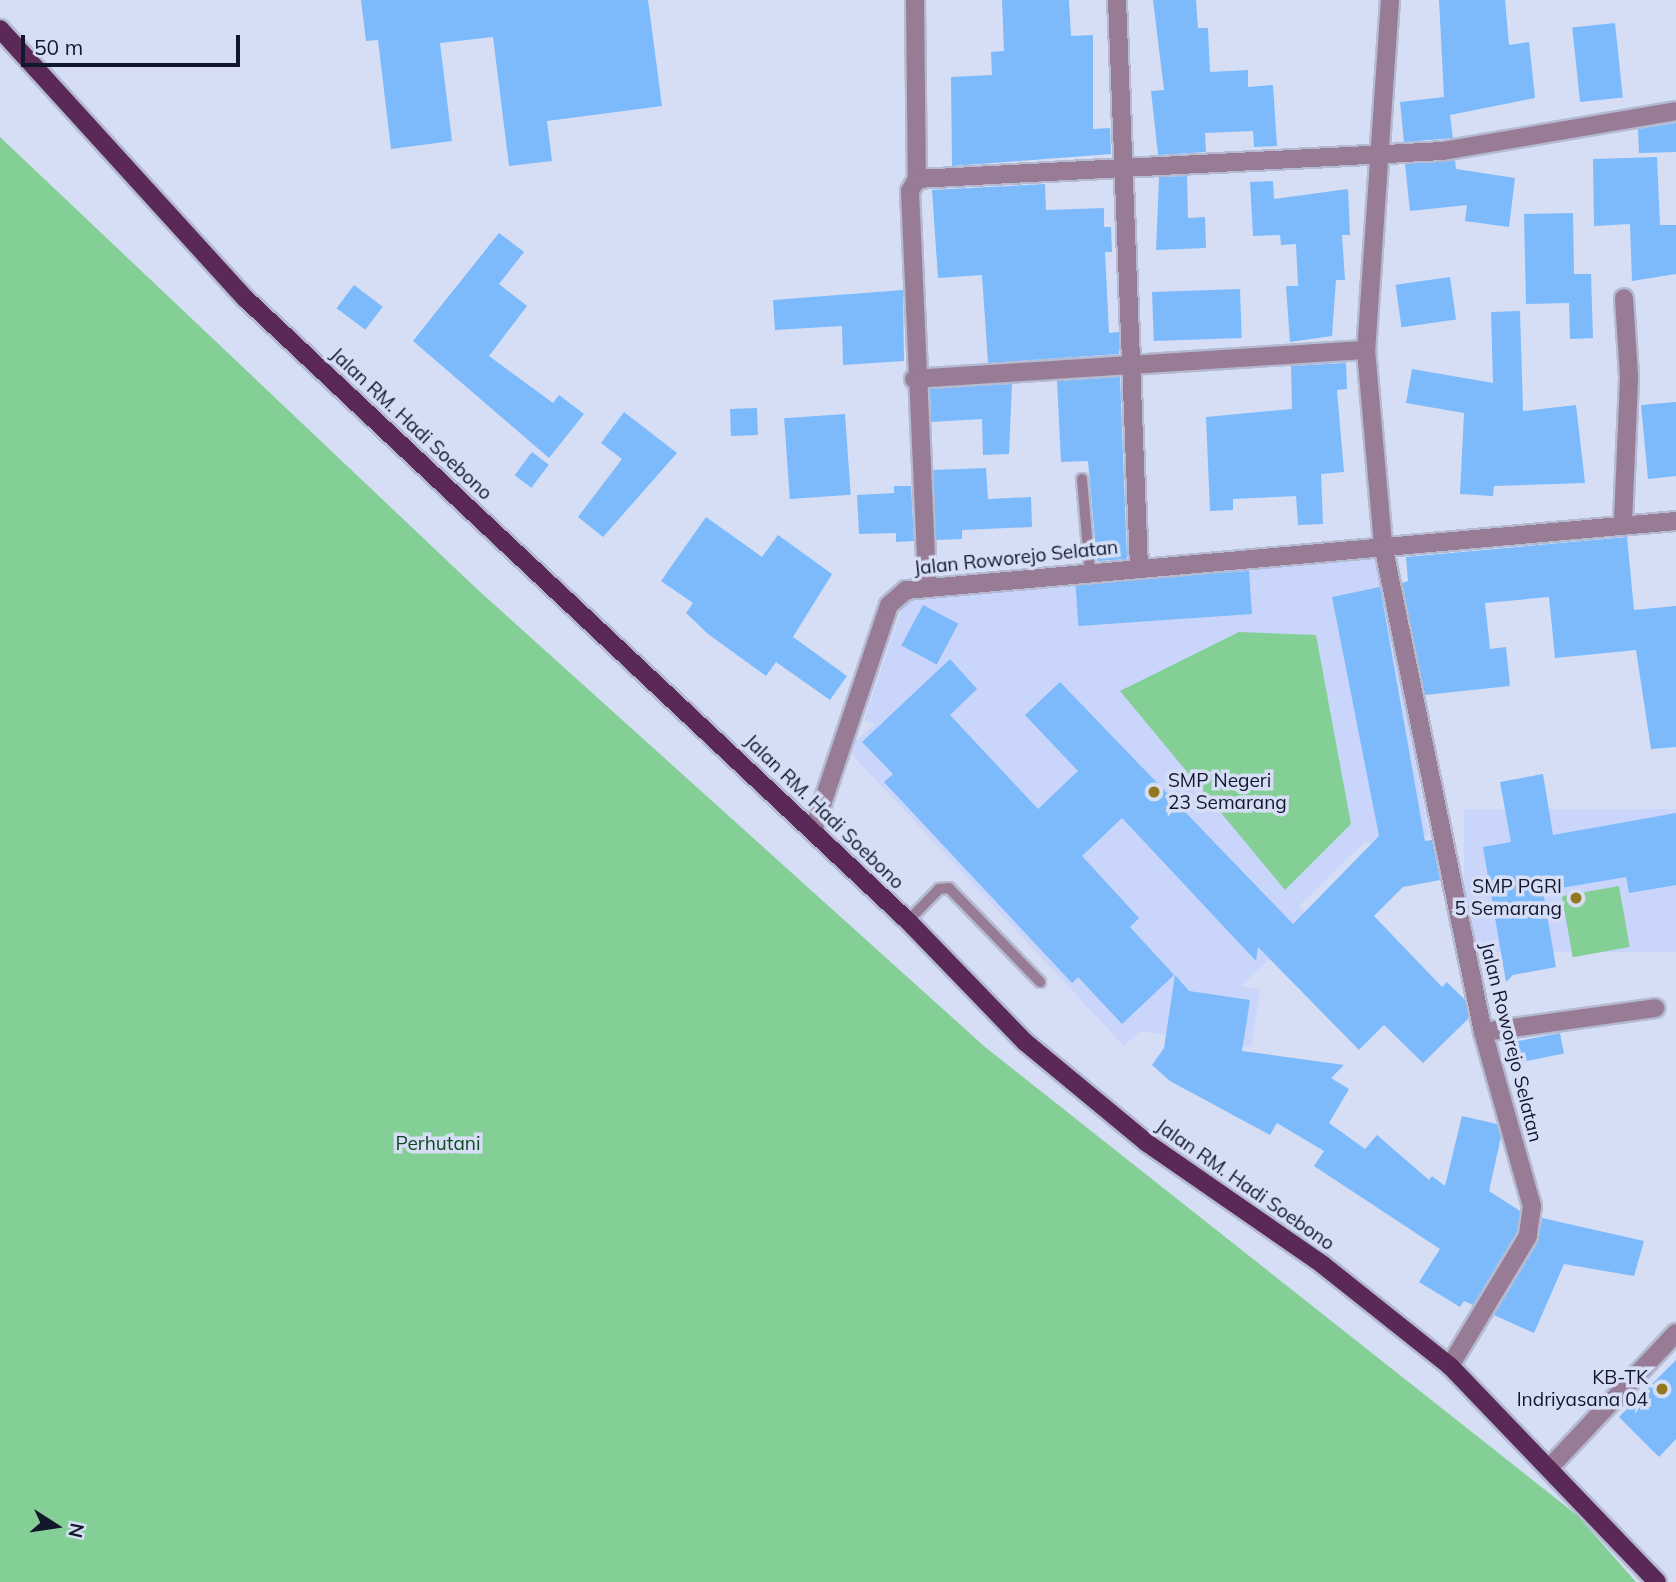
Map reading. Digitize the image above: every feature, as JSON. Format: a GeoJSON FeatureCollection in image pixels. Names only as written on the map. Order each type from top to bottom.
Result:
{"type":"FeatureCollection","features":[{"type":"Feature","properties":{"kind":"main road","name":"Jalan RM. Hadi Soebono"},"geometry":{"type":"LineString","coordinates":[[0,29],[246,299],[908,921],[1025,1042],[1137,1134],[1323,1265],[1450,1366],[1550,1467],[1657,1582]]}},
{"type":"Feature","properties":{"kind":"street"},"geometry":{"type":"LineString","coordinates":[[915,0],[917,179],[910,191],[914,379],[927,584]]}},
{"type":"Feature","properties":{"kind":"street","name":"Jalan Roworejo Selatan"},"geometry":{"type":"LineString","coordinates":[[1117,0],[1139,567]]}},
{"type":"Feature","properties":{"kind":"street","name":"Jalan Roworejo Selatan"},"geometry":{"type":"LineString","coordinates":[[1390,0],[1375,154],[1366,350],[1383,545],[1483,1032],[1532,1221],[1450,1366]]}},
{"type":"Feature","properties":{"kind":"street"},"geometry":{"type":"LineString","coordinates":[[917,179],[1124,172],[1510,143],[1676,111]]}},
{"type":"Feature","properties":{"kind":"street"},"geometry":{"type":"LineString","coordinates":[[1623,522],[1629,376],[1624,298]]}},
{"type":"Feature","properties":{"kind":"street"},"geometry":{"type":"LineString","coordinates":[[914,379],[1366,350]]}},
{"type":"Feature","properties":{"kind":"street","name":"Jalan Roworejo Selatan"},"geometry":{"type":"LineString","coordinates":[[813,831],[889,605],[899,593],[927,584],[1090,573],[1623,522],[1676,521]]}},
{"type":"Feature","properties":{"kind":"street"},"geometry":{"type":"LineString","coordinates":[[1483,1032],[1655,1008]]}},
{"type":"Feature","properties":{"kind":"street"},"geometry":{"type":"LineString","coordinates":[[1550,1467],[1676,1334]]}},
{"type":"Feature","properties":{"kind":"lane"},"geometry":{"type":"LineString","coordinates":[[1082,479],[1090,573]]}},
{"type":"Feature","properties":{"kind":"lane"},"geometry":{"type":"LineString","coordinates":[[908,921],[939,889],[949,888],[1040,982]]}},
{"type":"Feature","properties":{"kind":"shaded area","name":"SMP Negeri 23 Semarang"},"geometry":{"type":"Polygon","coordinates":[[[1376,543],[1429,835],[1384,846],[1365,842],[1299,906],[1311,920],[1241,986],[1260,990],[1251,1047],[1141,1031],[1124,1046],[847,749],[875,724],[864,720],[907,594],[1376,543]]]}},
{"type":"Feature","properties":{"kind":"shaded area","name":"SMP PGRI 5 Semarang"},"geometry":{"type":"Polygon","coordinates":[[[1464,809],[1676,809],[1676,952],[1464,952],[1464,809]]]}},
{"type":"Feature","properties":{"kind":"green space","name":"Perhutani"},"geometry":{"type":"Polygon","coordinates":[[[0,137],[478,590],[985,1047],[1578,1516],[1636,1582],[0,1582],[0,137]]]}},
{"type":"Feature","properties":{"kind":"green space"},"geometry":{"type":"Polygon","coordinates":[[[1239,632],[1316,635],[1351,824],[1285,890],[1120,691],[1239,632]]]}},
{"type":"Feature","properties":{"kind":"green space"},"geometry":{"type":"Polygon","coordinates":[[[1619,886],[1630,947],[1573,957],[1562,896],[1619,886]]]}},
{"type":"Feature","properties":{"kind":"building"},"geometry":{"type":"Polygon","coordinates":[[[361,0],[648,0],[662,106],[547,121],[552,161],[509,166],[493,37],[440,43],[452,141],[391,149],[378,40],[366,41],[361,0]]]}},
{"type":"Feature","properties":{"kind":"building"},"geometry":{"type":"Polygon","coordinates":[[[1002,0],[1069,0],[1071,36],[1093,35],[1093,129],[1110,128],[1111,154],[952,166],[951,77],[992,75],[991,52],[1004,51],[1002,0]]]}},
{"type":"Feature","properties":{"kind":"building"},"geometry":{"type":"Polygon","coordinates":[[[1153,0],[1196,0],[1198,28],[1208,28],[1210,72],[1248,70],[1248,87],[1273,85],[1277,146],[1254,147],[1253,131],[1205,133],[1206,152],[1158,155],[1151,91],[1164,90],[1153,0]]]}},
{"type":"Feature","properties":{"kind":"building"},"geometry":{"type":"Polygon","coordinates":[[[1439,0],[1505,0],[1509,45],[1529,42],[1535,98],[1450,115],[1453,138],[1404,142],[1400,102],[1444,97],[1439,0]]]}},
{"type":"Feature","properties":{"kind":"building"},"geometry":{"type":"Polygon","coordinates":[[[1615,23],[1623,98],[1580,102],[1572,27],[1615,23]]]}},
{"type":"Feature","properties":{"kind":"building"},"geometry":{"type":"Polygon","coordinates":[[[1676,123],[1676,152],[1639,153],[1638,129],[1676,123]]]}},
{"type":"Feature","properties":{"kind":"building"},"geometry":{"type":"Polygon","coordinates":[[[1657,157],[1660,225],[1676,225],[1676,274],[1632,281],[1630,224],[1594,226],[1593,159],[1657,157]]]}},
{"type":"Feature","properties":{"kind":"building"},"geometry":{"type":"Polygon","coordinates":[[[1455,160],[1456,169],[1515,178],[1509,227],[1465,221],[1467,205],[1410,211],[1405,164],[1455,160]]]}},
{"type":"Feature","properties":{"kind":"building"},"geometry":{"type":"Polygon","coordinates":[[[1187,176],[1188,218],[1205,217],[1206,248],[1156,250],[1159,177],[1187,176]]]}},
{"type":"Feature","properties":{"kind":"building"},"geometry":{"type":"Polygon","coordinates":[[[1273,181],[1274,199],[1348,189],[1350,235],[1342,235],[1345,280],[1336,280],[1332,336],[1290,342],[1286,286],[1298,286],[1296,244],[1281,245],[1280,235],[1253,236],[1250,182],[1273,181]]]}},
{"type":"Feature","properties":{"kind":"building"},"geometry":{"type":"Polygon","coordinates":[[[1045,184],[1046,210],[1104,208],[1104,227],[1111,227],[1112,252],[1105,252],[1109,333],[1119,332],[1119,354],[988,363],[982,275],[938,278],[932,190],[1045,184]]]}},
{"type":"Feature","properties":{"kind":"building"},"geometry":{"type":"Polygon","coordinates":[[[1573,213],[1574,274],[1591,274],[1593,338],[1570,339],[1569,303],[1526,304],[1524,214],[1573,213]]]}},
{"type":"Feature","properties":{"kind":"building"},"geometry":{"type":"Polygon","coordinates":[[[499,233],[524,252],[499,284],[527,306],[489,356],[553,403],[559,395],[584,414],[549,458],[413,341],[499,233]]]}},
{"type":"Feature","properties":{"kind":"building"},"geometry":{"type":"Polygon","coordinates":[[[1450,277],[1456,320],[1402,327],[1396,285],[1450,277]]]}},
{"type":"Feature","properties":{"kind":"building"},"geometry":{"type":"Polygon","coordinates":[[[354,285],[383,307],[365,330],[337,308],[354,285]]]}},
{"type":"Feature","properties":{"kind":"building"},"geometry":{"type":"Polygon","coordinates":[[[1240,289],[1242,338],[1154,341],[1152,292],[1240,289]]]}},
{"type":"Feature","properties":{"kind":"building"},"geometry":{"type":"Polygon","coordinates":[[[903,290],[904,361],[843,365],[842,326],[775,330],[773,300],[903,290]]]}},
{"type":"Feature","properties":{"kind":"building"},"geometry":{"type":"Polygon","coordinates":[[[1520,311],[1523,411],[1576,405],[1585,483],[1494,486],[1493,496],[1460,494],[1464,413],[1406,403],[1412,369],[1493,383],[1491,312],[1520,311]]]}},
{"type":"Feature","properties":{"kind":"building"},"geometry":{"type":"Polygon","coordinates":[[[1346,363],[1347,389],[1337,390],[1344,472],[1321,474],[1323,524],[1298,525],[1296,496],[1233,499],[1233,510],[1210,511],[1206,417],[1292,409],[1291,366],[1346,363]]]}},
{"type":"Feature","properties":{"kind":"building"},"geometry":{"type":"Polygon","coordinates":[[[1120,377],[1127,559],[1097,561],[1088,461],[1061,462],[1057,381],[1120,377]]]}},
{"type":"Feature","properties":{"kind":"building"},"geometry":{"type":"Polygon","coordinates":[[[1012,384],[1009,454],[983,455],[982,419],[931,422],[930,389],[1012,384]]]}},
{"type":"Feature","properties":{"kind":"building"},"geometry":{"type":"Polygon","coordinates":[[[1676,402],[1676,476],[1648,479],[1641,405],[1676,402]]]}},
{"type":"Feature","properties":{"kind":"building"},"geometry":{"type":"Polygon","coordinates":[[[757,408],[758,435],[731,436],[730,409],[757,408]]]}},
{"type":"Feature","properties":{"kind":"building"},"geometry":{"type":"Polygon","coordinates":[[[624,412],[677,453],[603,537],[578,517],[622,459],[601,443],[624,412]]]}},
{"type":"Feature","properties":{"kind":"building"},"geometry":{"type":"Polygon","coordinates":[[[845,414],[851,495],[790,499],[784,418],[845,414]]]}},
{"type":"Feature","properties":{"kind":"building"},"geometry":{"type":"Polygon","coordinates":[[[532,452],[549,465],[531,488],[515,475],[532,452]]]}},
{"type":"Feature","properties":{"kind":"building"},"geometry":{"type":"Polygon","coordinates":[[[986,468],[988,499],[1031,497],[1032,527],[962,530],[962,539],[936,540],[933,470],[986,468]]]}},
{"type":"Feature","properties":{"kind":"building"},"geometry":{"type":"Polygon","coordinates":[[[894,486],[911,486],[914,541],[896,542],[896,533],[859,534],[857,495],[894,493],[894,486]]]}},
{"type":"Feature","properties":{"kind":"building"},"geometry":{"type":"Polygon","coordinates":[[[706,517],[762,557],[778,535],[832,574],[793,637],[847,676],[830,700],[776,662],[766,676],[708,634],[686,613],[693,603],[661,581],[706,517]]]}},
{"type":"Feature","properties":{"kind":"building"},"geometry":{"type":"Polygon","coordinates":[[[1627,537],[1634,610],[1676,606],[1676,747],[1651,749],[1636,650],[1555,658],[1549,597],[1485,603],[1490,649],[1506,647],[1510,686],[1425,695],[1402,583],[1408,581],[1406,557],[1627,537]]]}},
{"type":"Feature","properties":{"kind":"building"},"geometry":{"type":"Polygon","coordinates":[[[1249,571],[1252,614],[1078,626],[1075,583],[1249,571]]]}},
{"type":"Feature","properties":{"kind":"building"},"geometry":{"type":"Polygon","coordinates":[[[1380,587],[1425,841],[1432,840],[1440,880],[1403,887],[1374,916],[1442,987],[1447,982],[1465,1000],[1469,1018],[1423,1063],[1384,1025],[1359,1050],[1258,947],[1256,961],[1122,818],[1082,856],[1139,918],[1130,927],[1174,975],[1122,1024],[1078,977],[1072,983],[884,782],[893,774],[862,742],[950,659],[977,689],[950,715],[1038,809],[1078,771],[1025,715],[1060,682],[1293,924],[1379,836],[1332,597],[1380,587]]]}},
{"type":"Feature","properties":{"kind":"building"},"geometry":{"type":"Polygon","coordinates":[[[923,605],[958,624],[937,664],[901,646],[923,605]]]}},
{"type":"Feature","properties":{"kind":"building"},"geometry":{"type":"Polygon","coordinates":[[[1543,774],[1553,835],[1676,813],[1676,885],[1629,893],[1626,877],[1543,891],[1556,967],[1513,975],[1506,982],[1483,847],[1511,842],[1500,782],[1543,774]]]}},
{"type":"Feature","properties":{"kind":"building"},"geometry":{"type":"Polygon","coordinates":[[[1175,975],[1189,991],[1250,1000],[1242,1051],[1344,1065],[1331,1078],[1349,1089],[1329,1123],[1365,1149],[1377,1135],[1429,1180],[1432,1176],[1445,1186],[1462,1116],[1497,1124],[1501,1137],[1489,1191],[1520,1211],[1517,1232],[1473,1305],[1464,1301],[1460,1307],[1419,1282],[1440,1249],[1314,1166],[1324,1151],[1277,1123],[1270,1135],[1170,1081],[1152,1065],[1164,1048],[1175,975]]]}},
{"type":"Feature","properties":{"kind":"building"},"geometry":{"type":"Polygon","coordinates":[[[1560,1033],[1564,1054],[1520,1062],[1516,1042],[1560,1033]]]}},
{"type":"Feature","properties":{"kind":"building"},"geometry":{"type":"Polygon","coordinates":[[[1542,1218],[1644,1241],[1634,1276],[1564,1264],[1534,1333],[1494,1315],[1538,1242],[1542,1218]]]}},
{"type":"Feature","properties":{"kind":"building","name":"KB-TK Indriyasana 04"},"geometry":{"type":"Polygon","coordinates":[[[1676,1360],[1676,1439],[1659,1457],[1619,1417],[1676,1360]]]}},
{"type":"Feature","properties":{"kind":"place","name":"SMP Negeri 23 Semarang"},"geometry":{"type":"Point","coordinates":[1154,792]}},
{"type":"Feature","properties":{"kind":"place","name":"SMP PGRI 5 Semarang"},"geometry":{"type":"Point","coordinates":[1576,898]}},
{"type":"Feature","properties":{"kind":"place","name":"KB-TK Indriyasana 04"},"geometry":{"type":"Point","coordinates":[1662,1389]}}]}
